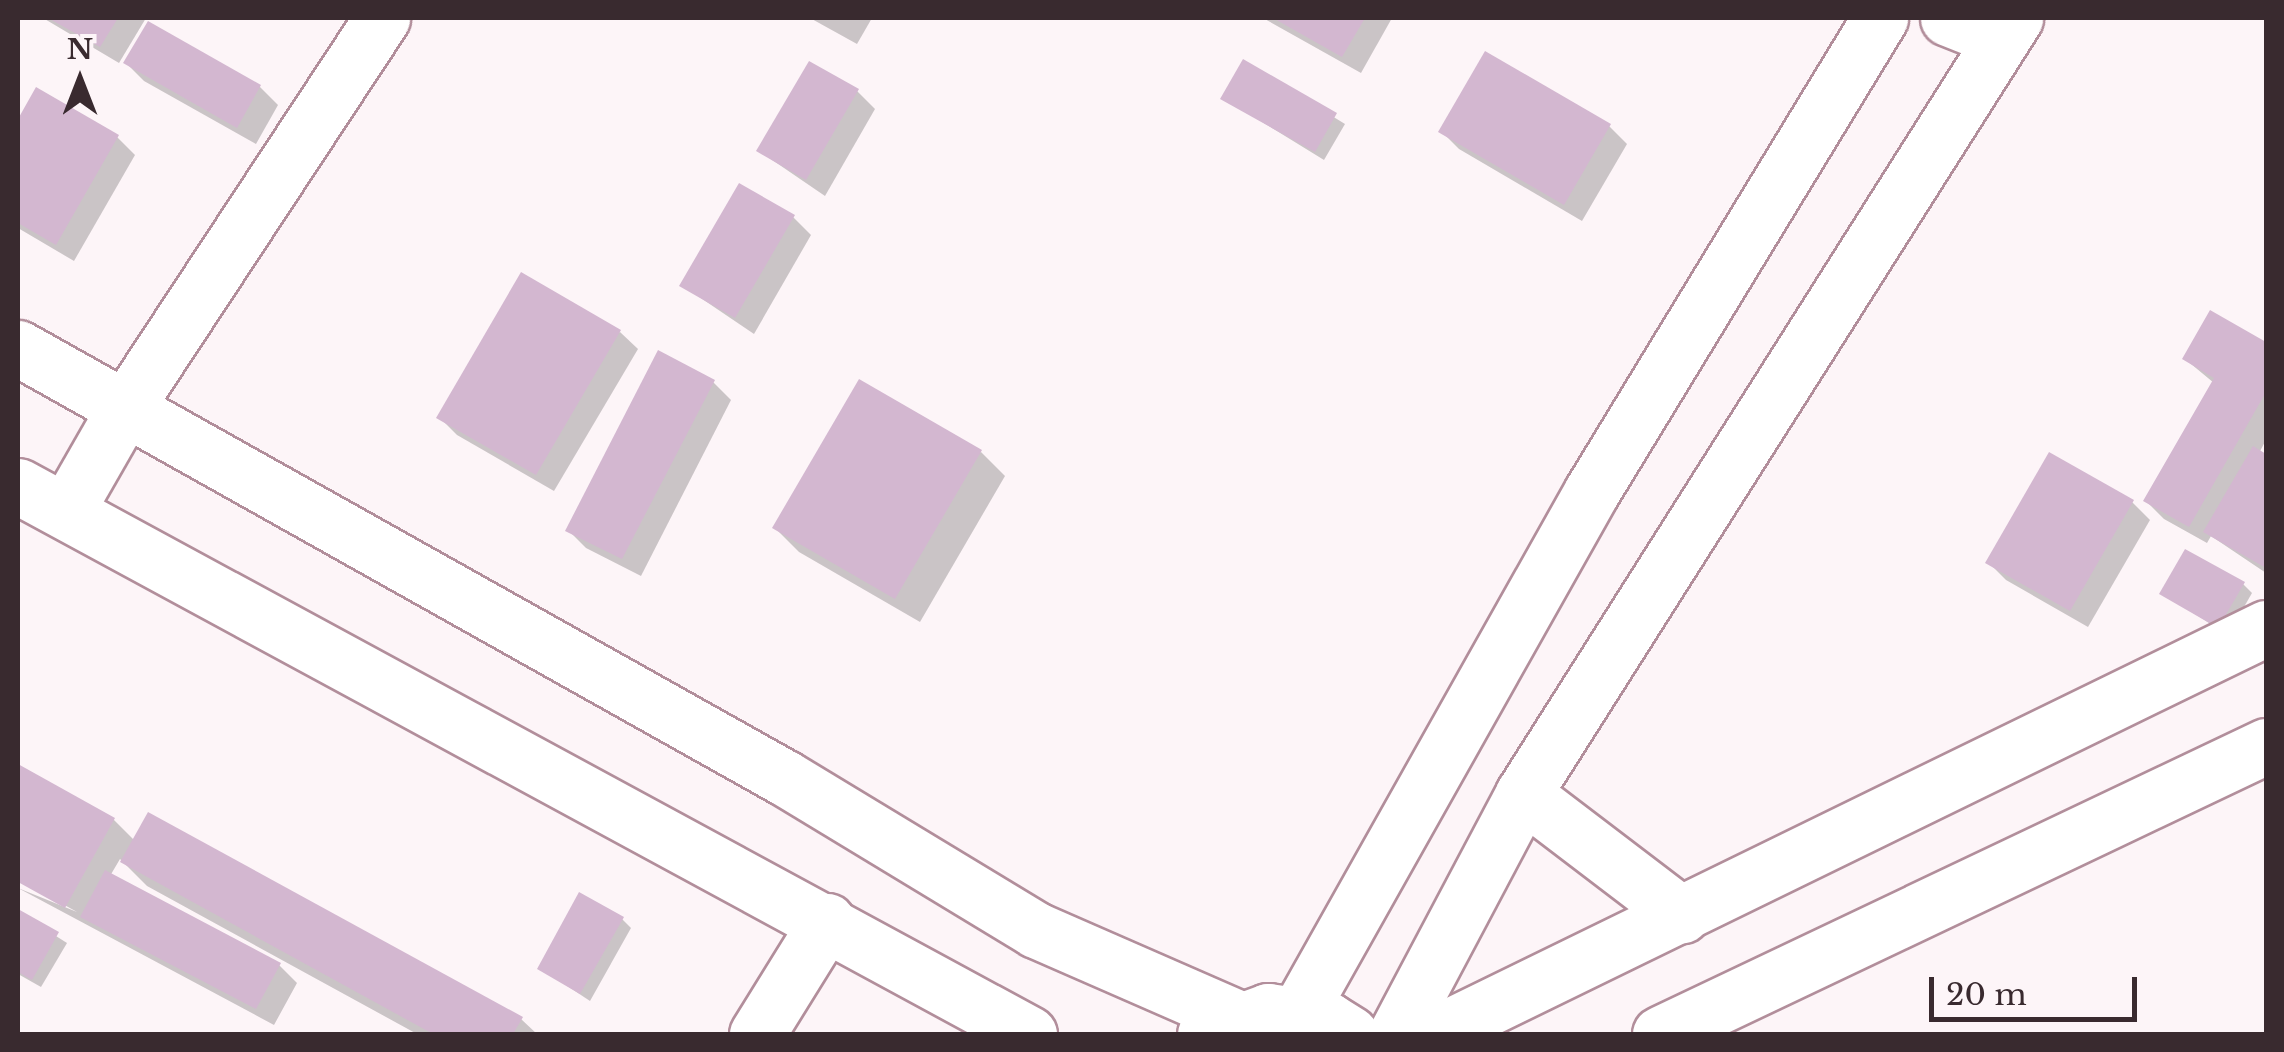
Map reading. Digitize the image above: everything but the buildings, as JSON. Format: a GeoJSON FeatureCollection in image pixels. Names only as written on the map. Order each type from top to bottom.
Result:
{"type":"FeatureCollection","features":[{"type":"Feature","properties":{"kind":"main road"},"geometry":{"type":"LineString","coordinates":[[66,511],[126,408],[382,18]]}},
{"type":"Feature","properties":{"kind":"main road"},"geometry":{"type":"LineString","coordinates":[[1299,1012],[1592,491],[1880,18]]}},
{"type":"Feature","properties":{"kind":"main road"},"geometry":{"type":"LineString","coordinates":[[1396,1034],[1522,794],[2008,28],[1948,18]]}},
{"type":"Feature","properties":{"kind":"main road"},"geometry":{"type":"LineString","coordinates":[[18,348],[784,778],[1036,930],[1221,1026],[1299,1012],[1350,1034]]}},
{"type":"Feature","properties":{"kind":"main road"},"geometry":{"type":"LineString","coordinates":[[18,486],[827,921],[1029,1034]]}},
{"type":"Feature","properties":{"kind":"main road"},"geometry":{"type":"LineString","coordinates":[[1434,1034],[2266,628]]}},
{"type":"Feature","properties":{"kind":"main road"},"geometry":{"type":"LineString","coordinates":[[1660,1034],[2266,746]]}},
{"type":"Feature","properties":{"kind":"main road"},"geometry":{"type":"LineString","coordinates":[[1522,794],[1682,915]]}},
{"type":"Feature","properties":{"kind":"main road"},"geometry":{"type":"LineString","coordinates":[[758,1034],[827,921]]}}]}
